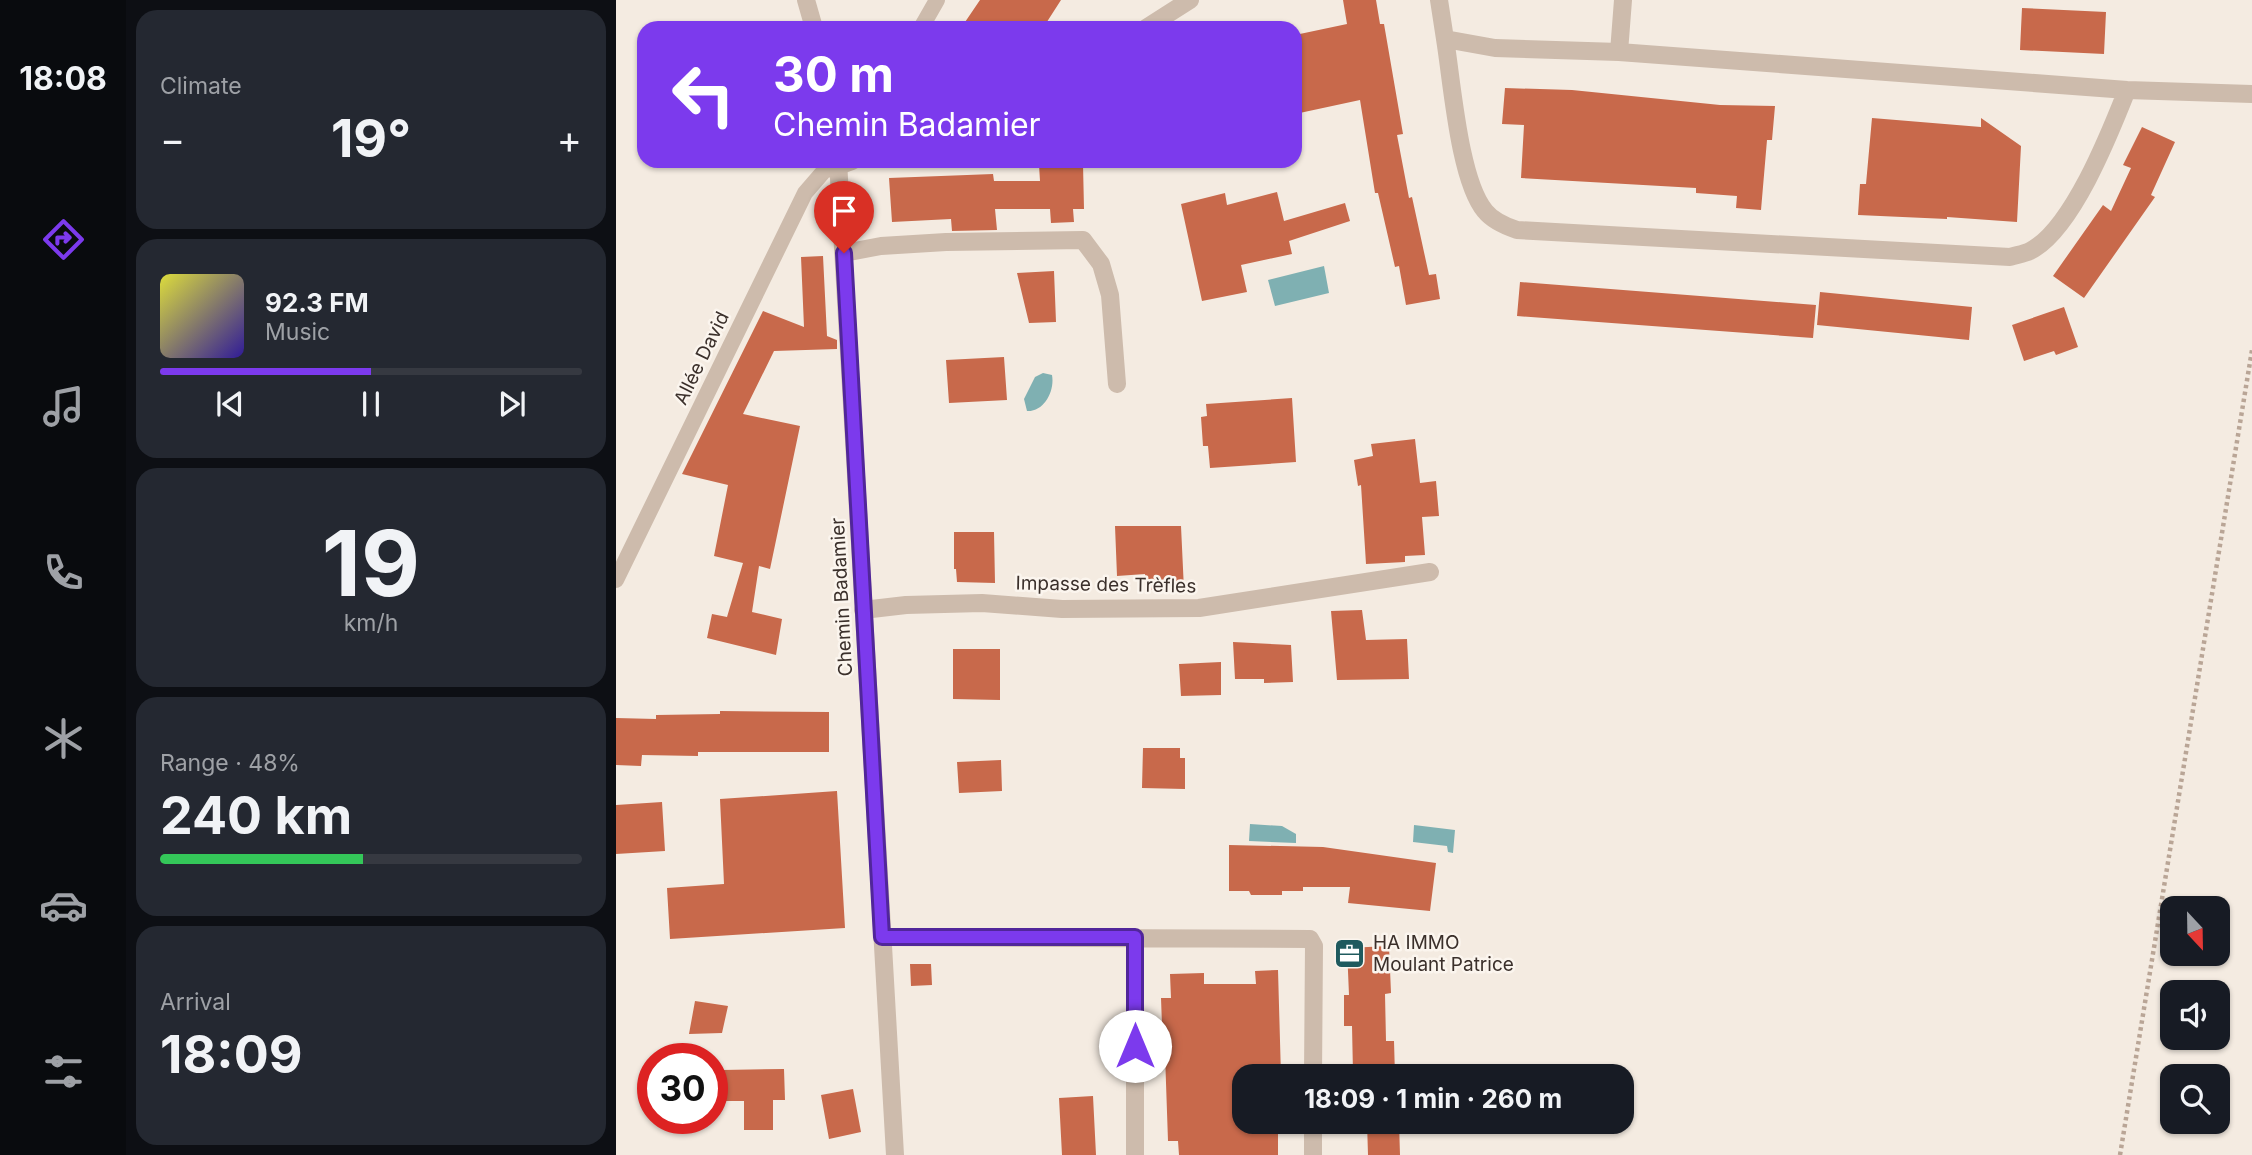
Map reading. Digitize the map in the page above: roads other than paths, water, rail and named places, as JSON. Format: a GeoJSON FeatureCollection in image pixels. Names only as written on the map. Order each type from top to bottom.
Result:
{"type":"FeatureCollection","features":[{"type":"Feature","properties":{"kind":"street"},"geometry":{"type":"LineString","coordinates":[[806,0],[812,21]]}},
{"type":"Feature","properties":{"kind":"street"},"geometry":{"type":"LineString","coordinates":[[1157,21],[1190,0]]}},
{"type":"Feature","properties":{"kind":"street"},"geometry":{"type":"LineString","coordinates":[[1439,0],[1473,194],[1486,213],[1517,230],[2010,257],[2030,251],[2046,240],[2074,203],[2109,136],[2127,90]]}},
{"type":"Feature","properties":{"kind":"street"},"geometry":{"type":"LineString","coordinates":[[1619,52],[1623,0]]}},
{"type":"Feature","properties":{"kind":"street"},"geometry":{"type":"LineString","coordinates":[[1445,39],[1495,48],[1619,52],[2127,90],[2252,94]]}},
{"type":"Feature","properties":{"kind":"street","name":"Chemin Badamier"},"geometry":{"type":"LineString","coordinates":[[843,168],[844,253],[895,1155]]}},
{"type":"Feature","properties":{"kind":"street"},"geometry":{"type":"LineString","coordinates":[[844,253],[881,246],[946,242],[1083,240],[1101,264],[1111,295],[1117,384]]}},
{"type":"Feature","properties":{"kind":"street","name":"Impasse des Trèfles"},"geometry":{"type":"LineString","coordinates":[[863,610],[982,603],[1062,609],[1199,608],[1430,572]]}},
{"type":"Feature","properties":{"kind":"street"},"geometry":{"type":"LineString","coordinates":[[882,937],[1310,939],[1314,946],[1313,1064]]}},
{"type":"Feature","properties":{"kind":"street"},"geometry":{"type":"LineString","coordinates":[[1135,937],[1135,1155]]}},
{"type":"Feature","properties":{"kind":"street"},"geometry":{"type":"LineString","coordinates":[[1313,1134],[1313,1155]]}},
{"type":"Feature","properties":{"kind":"lane"},"geometry":{"type":"LineString","coordinates":[[925,21],[937,0]]}},
{"type":"Feature","properties":{"kind":"lane","name":"Allée David"},"geometry":{"type":"LineString","coordinates":[[616,580],[805,193],[824,171],[831,168]]}},
{"type":"Feature","properties":{"kind":"water"},"geometry":{"type":"Polygon","coordinates":[[[1324,266],[1329,293],[1275,306],[1268,280],[1324,266]]]}},
{"type":"Feature","properties":{"kind":"water"},"geometry":{"type":"Polygon","coordinates":[[[1043,373],[1052,375],[1050,394],[1038,408],[1027,411],[1024,399],[1035,377],[1043,373]]]}},
{"type":"Feature","properties":{"kind":"water"},"geometry":{"type":"Polygon","coordinates":[[[1250,824],[1282,826],[1296,834],[1296,843],[1249,841],[1250,824]]]}},
{"type":"Feature","properties":{"kind":"water"},"geometry":{"type":"Polygon","coordinates":[[[1414,825],[1455,830],[1453,853],[1448,852],[1447,846],[1413,842],[1414,825]]]}},
{"type":"Feature","properties":{"kind":"place","name":"HA IMMO Moulant Patrice"},"geometry":{"type":"Point","coordinates":[1350,953]}}]}
